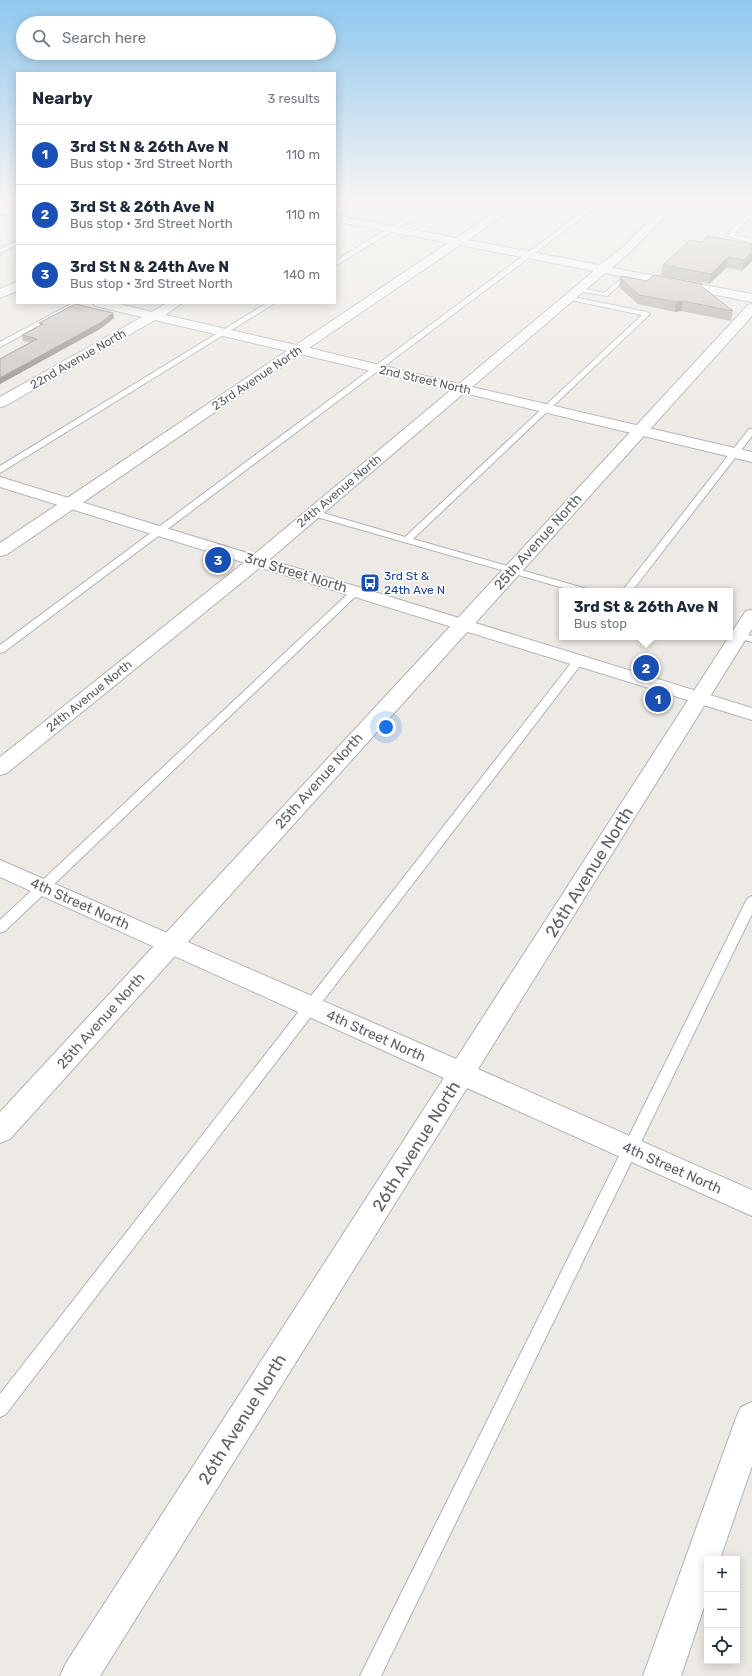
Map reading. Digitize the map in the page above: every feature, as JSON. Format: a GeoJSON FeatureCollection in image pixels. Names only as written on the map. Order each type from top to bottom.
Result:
{"type":"FeatureCollection","features":[{"type":"Feature","properties":{"kind":"street","name":"23rd Avenue North"},"geometry":{"type":"LineString","coordinates":[[0,551],[399,282]]}},
{"type":"Feature","properties":{"kind":"street","name":"24th Avenue North"},"geometry":{"type":"LineString","coordinates":[[0,768],[257,561],[587,282]]}},
{"type":"Feature","properties":{"kind":"street"},"geometry":{"type":"LineString","coordinates":[[671,282],[752,298]]}},
{"type":"Feature","properties":{"kind":"street"},"geometry":{"type":"LineString","coordinates":[[0,294],[16,286]]}},
{"type":"Feature","properties":{"kind":"street","name":"2nd Street North"},"geometry":{"type":"LineString","coordinates":[[103,304],[752,457]]}},
{"type":"Feature","properties":{"kind":"street","name":"22nd Avenue North"},"geometry":{"type":"LineString","coordinates":[[0,404],[174,304]]}},
{"type":"Feature","properties":{"kind":"street","name":"25th Avenue North"},"geometry":{"type":"LineString","coordinates":[[0,1131],[752,308]]}},
{"type":"Feature","properties":{"kind":"street","name":"3rd Street North"},"geometry":{"type":"LineString","coordinates":[[0,482],[752,714]]}},
{"type":"Feature","properties":{"kind":"street","name":"26th Avenue North"},"geometry":{"type":"LineString","coordinates":[[79,1676],[743,631]]}},
{"type":"Feature","properties":{"kind":"street","name":"4th Street North"},"geometry":{"type":"LineString","coordinates":[[0,868],[752,1204]]}},
{"type":"Feature","properties":{"kind":"street"},"geometry":{"type":"LineString","coordinates":[[662,1676],[752,1418]]}},
{"type":"Feature","properties":{"kind":"lane"},"geometry":{"type":"LineString","coordinates":[[0,650],[493,282]]}},
{"type":"Feature","properties":{"kind":"lane"},"geometry":{"type":"LineString","coordinates":[[573,294],[605,295],[620,282]]}},
{"type":"Feature","properties":{"kind":"lane"},"geometry":{"type":"LineString","coordinates":[[407,540],[647,314],[573,294]]}},
{"type":"Feature","properties":{"kind":"lane"},"geometry":{"type":"LineString","coordinates":[[0,345],[76,304]]}},
{"type":"Feature","properties":{"kind":"lane"},"geometry":{"type":"LineString","coordinates":[[0,470],[270,304]]}},
{"type":"Feature","properties":{"kind":"lane"},"geometry":{"type":"LineString","coordinates":[[629,588],[752,430]]}},
{"type":"Feature","properties":{"kind":"lane"},"geometry":{"type":"LineString","coordinates":[[313,513],[574,588]]}},
{"type":"Feature","properties":{"kind":"lane"},"geometry":{"type":"LineString","coordinates":[[0,928],[356,591]]}},
{"type":"Feature","properties":{"kind":"lane"},"geometry":{"type":"LineString","coordinates":[[0,1408],[579,660]]}},
{"type":"Feature","properties":{"kind":"lane"},"geometry":{"type":"LineString","coordinates":[[370,1676],[752,901]]}},
{"type":"Feature","properties":{"kind":"building"},"geometry":{"type":"Polygon","coordinates":[[[625,282],[692,282],[702,284],[700,285],[733,311],[683,301],[676,302],[639,295],[625,282]]]}},
{"type":"Feature","properties":{"kind":"building"},"geometry":{"type":"Polygon","coordinates":[[[75,304],[113,313],[100,323],[0,378],[0,359],[37,339],[22,335],[43,324],[39,323],[75,304]]]}},
{"type":"Feature","properties":{"kind":"place","name":"3rd St N & 24th Ave N"},"geometry":{"type":"Point","coordinates":[218,560]}},
{"type":"Feature","properties":{"kind":"place","name":"3rd St & 24th Ave N"},"geometry":{"type":"Point","coordinates":[370,583]}},
{"type":"Feature","properties":{"kind":"place","name":"3rd St & 26th Ave N"},"geometry":{"type":"Point","coordinates":[646,668]}},
{"type":"Feature","properties":{"kind":"place","name":"3rd St N & 26th Ave N"},"geometry":{"type":"Point","coordinates":[658,699]}}]}
